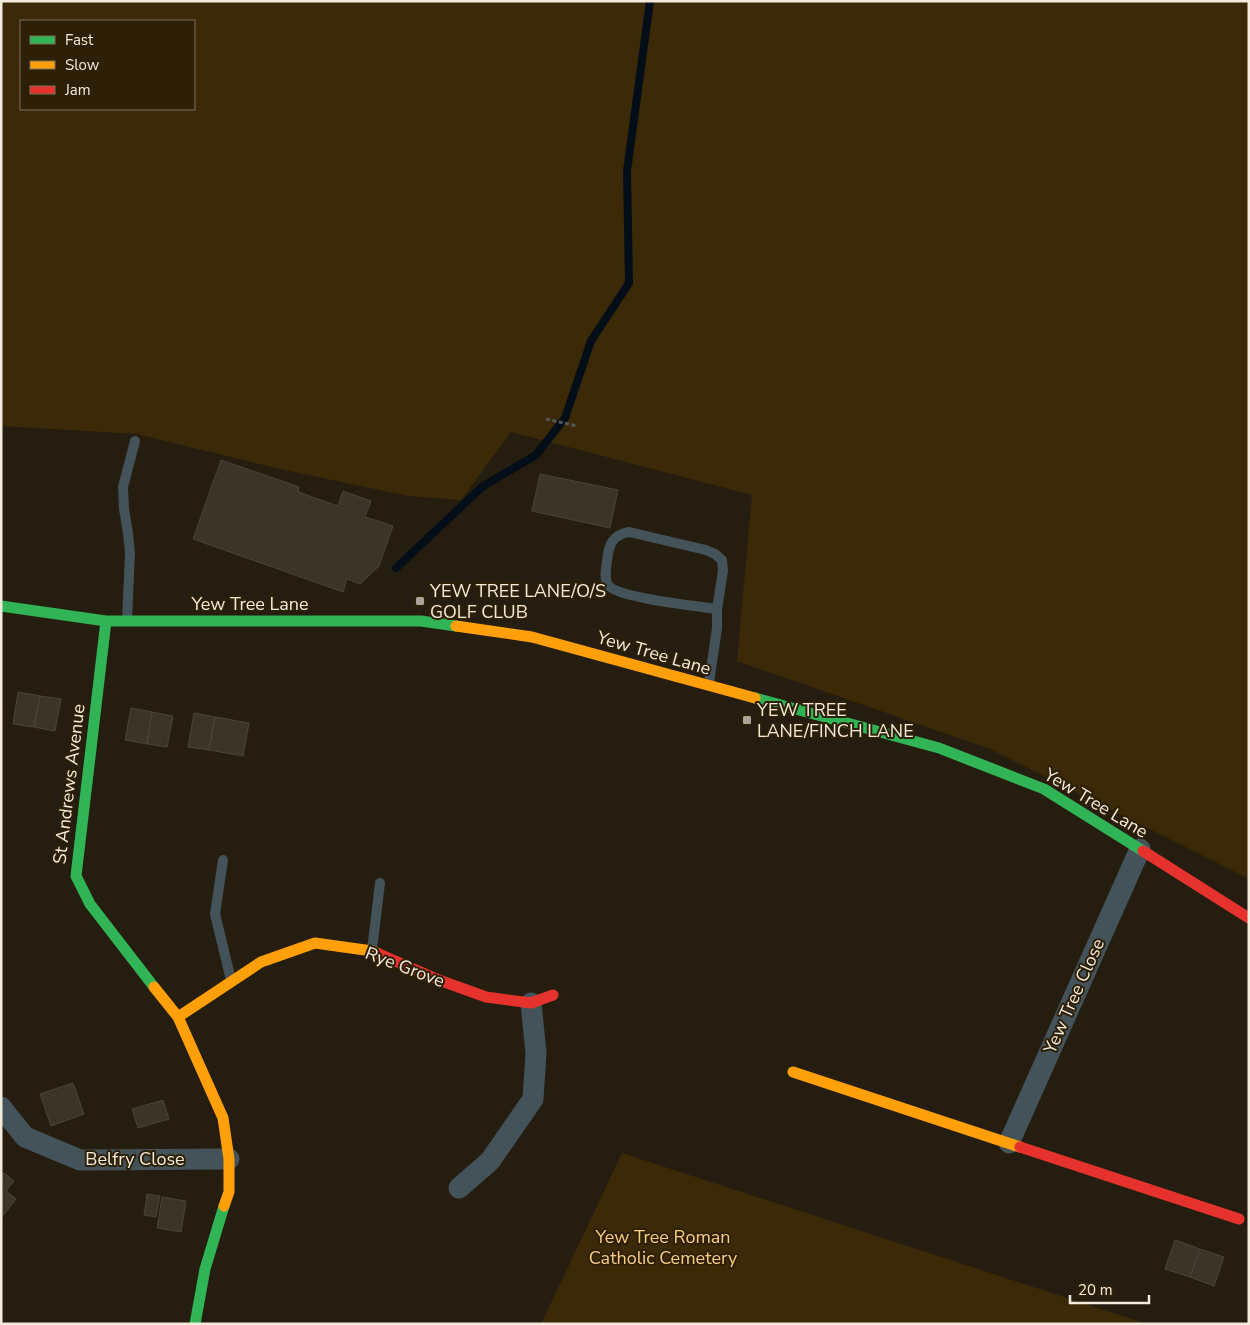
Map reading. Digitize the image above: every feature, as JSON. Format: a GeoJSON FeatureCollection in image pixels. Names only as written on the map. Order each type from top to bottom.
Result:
{"type":"FeatureCollection","features":[{"type":"Feature","properties":{"kind":"street","name":"Yew Tree Lane"},"geometry":{"type":"LineString","coordinates":[[1,606],[106,621],[421,621],[532,637],[939,748],[1044,789],[1249,918]]}},
{"type":"Feature","properties":{"kind":"street","name":"St Andrews Avenue"},"geometry":{"type":"LineString","coordinates":[[106,621],[76,876],[90,904],[178,1017],[223,1118],[228,1159],[229,1192],[206,1269],[195,1324]]}},
{"type":"Feature","properties":{"kind":"street","name":"Yew Tree Close"},"geometry":{"type":"LineString","coordinates":[[1009,1143],[1140,849]]}},
{"type":"Feature","properties":{"kind":"street","name":"Rye Grove"},"geometry":{"type":"LineString","coordinates":[[178,1017],[260,962],[314,942],[372,951],[439,980],[486,997],[531,1003],[553,995]]}},
{"type":"Feature","properties":{"kind":"street"},"geometry":{"type":"LineString","coordinates":[[459,1188],[490,1161],[533,1099],[536,1053],[531,1003]]}},
{"type":"Feature","properties":{"kind":"street"},"geometry":{"type":"LineString","coordinates":[[793,1072],[1239,1219]]}},
{"type":"Feature","properties":{"kind":"street","name":"Belfry Close"},"geometry":{"type":"LineString","coordinates":[[1,1107],[25,1137],[80,1160],[228,1159]]}},
{"type":"Feature","properties":{"kind":"lane"},"geometry":{"type":"LineString","coordinates":[[127,621],[130,553],[123,487],[135,441]]}},
{"type":"Feature","properties":{"kind":"lane"},"geometry":{"type":"LineString","coordinates":[[708,686],[717,628],[716,609],[723,571],[722,560],[706,550],[629,532],[621,533],[614,538],[609,548],[606,576],[608,584],[612,588],[630,595],[716,609]]}},
{"type":"Feature","properties":{"kind":"lane"},"geometry":{"type":"LineString","coordinates":[[223,860],[215,914],[232,981]]}},
{"type":"Feature","properties":{"kind":"lane"},"geometry":{"type":"LineString","coordinates":[[372,951],[380,883]]}},
{"type":"Feature","properties":{"kind":"path"},"geometry":{"type":"LineString","coordinates":[[546,419],[577,426]]}},
{"type":"Feature","properties":{"kind":"green space"},"geometry":{"type":"Polygon","coordinates":[[[1,1],[1249,1],[1249,879],[990,749],[737,661],[752,495],[511,432],[461,500],[408,496],[280,469],[137,434],[1,426],[1,1]]]}},
{"type":"Feature","properties":{"kind":"green space","name":"Yew Tree Roman Catholic Cemetery"},"geometry":{"type":"Polygon","coordinates":[[[622,1153],[1147,1324],[541,1324],[622,1153]]]}},
{"type":"Feature","properties":{"kind":"building"},"geometry":{"type":"Polygon","coordinates":[[[221,460],[299,487],[298,492],[338,506],[343,491],[371,501],[365,517],[393,526],[379,566],[360,584],[347,579],[343,592],[193,539],[221,460]]]}},
{"type":"Feature","properties":{"kind":"building"},"geometry":{"type":"Polygon","coordinates":[[[540,474],[618,490],[610,528],[532,511],[540,474]]]}},
{"type":"Feature","properties":{"kind":"building"},"geometry":{"type":"Polygon","coordinates":[[[18,692],[40,696],[34,727],[13,724],[18,692]]]}},
{"type":"Feature","properties":{"kind":"building"},"geometry":{"type":"Polygon","coordinates":[[[40,696],[61,699],[55,731],[34,727],[40,696]]]}},
{"type":"Feature","properties":{"kind":"building"},"geometry":{"type":"Polygon","coordinates":[[[131,708],[152,712],[147,744],[125,740],[131,708]]]}},
{"type":"Feature","properties":{"kind":"building"},"geometry":{"type":"Polygon","coordinates":[[[152,712],[173,716],[167,747],[147,744],[152,712]]]}},
{"type":"Feature","properties":{"kind":"building"},"geometry":{"type":"Polygon","coordinates":[[[194,713],[215,717],[209,750],[188,747],[194,713]]]}},
{"type":"Feature","properties":{"kind":"building"},"geometry":{"type":"Polygon","coordinates":[[[215,717],[249,723],[243,756],[209,750],[215,717]]]}},
{"type":"Feature","properties":{"kind":"building"},"geometry":{"type":"Polygon","coordinates":[[[73,1083],[84,1114],[51,1126],[40,1094],[73,1083]]]}},
{"type":"Feature","properties":{"kind":"building"},"geometry":{"type":"Polygon","coordinates":[[[163,1100],[169,1119],[138,1128],[132,1109],[163,1100]]]}},
{"type":"Feature","properties":{"kind":"building"},"geometry":{"type":"Polygon","coordinates":[[[4,1173],[14,1181],[6,1191],[16,1199],[1,1218],[1,1176],[4,1173]]]}},
{"type":"Feature","properties":{"kind":"building"},"geometry":{"type":"Polygon","coordinates":[[[147,1194],[160,1196],[156,1217],[144,1215],[147,1194]]]}},
{"type":"Feature","properties":{"kind":"building"},"geometry":{"type":"Polygon","coordinates":[[[162,1197],[186,1201],[181,1232],[157,1228],[162,1197]]]}},
{"type":"Feature","properties":{"kind":"building"},"geometry":{"type":"Polygon","coordinates":[[[1175,1240],[1200,1249],[1190,1277],[1165,1269],[1175,1240]]]}},
{"type":"Feature","properties":{"kind":"building"},"geometry":{"type":"Polygon","coordinates":[[[1200,1249],[1224,1257],[1214,1286],[1190,1277],[1200,1249]]]}},
{"type":"Feature","properties":{"kind":"waterway"},"geometry":{"type":"LineString","coordinates":[[396,568],[482,487],[536,455],[565,418],[591,341],[629,283],[627,171],[650,1]]}},
{"type":"Feature","properties":{"kind":"traffic: fast"},"geometry":{"type":"LineString","coordinates":[[1,606],[106,621],[421,621],[456,626]]}},
{"type":"Feature","properties":{"kind":"traffic: fast"},"geometry":{"type":"LineString","coordinates":[[106,621],[76,876],[90,904],[154,987]]}},
{"type":"Feature","properties":{"kind":"traffic: fast"},"geometry":{"type":"LineString","coordinates":[[755,698],[939,748],[1044,789],[1143,851]]}},
{"type":"Feature","properties":{"kind":"traffic: fast"},"geometry":{"type":"LineString","coordinates":[[195,1324],[205,1269],[224,1206]]}},
{"type":"Feature","properties":{"kind":"traffic: slow"},"geometry":{"type":"LineString","coordinates":[[456,626],[532,637],[755,698]]}},
{"type":"Feature","properties":{"kind":"traffic: slow"},"geometry":{"type":"LineString","coordinates":[[178,1017],[261,962],[315,943],[372,951],[379,954]]}},
{"type":"Feature","properties":{"kind":"traffic: slow"},"geometry":{"type":"LineString","coordinates":[[154,987],[178,1017],[223,1118],[229,1159],[229,1192],[224,1206]]}},
{"type":"Feature","properties":{"kind":"traffic: slow"},"geometry":{"type":"LineString","coordinates":[[793,1072],[1020,1147]]}},
{"type":"Feature","properties":{"kind":"traffic: jam"},"geometry":{"type":"LineString","coordinates":[[1143,851],[1249,918]]}},
{"type":"Feature","properties":{"kind":"traffic: jam"},"geometry":{"type":"LineString","coordinates":[[379,954],[439,980],[486,997],[531,1003],[553,995]]}},
{"type":"Feature","properties":{"kind":"traffic: jam"},"geometry":{"type":"LineString","coordinates":[[1020,1147],[1239,1219]]}},
{"type":"Feature","properties":{"kind":"place","name":"YEW TREE LANE/O/S GOLF CLUB"},"geometry":{"type":"Point","coordinates":[420,601]}},
{"type":"Feature","properties":{"kind":"place","name":"YEW TREE LANE/FINCH LANE"},"geometry":{"type":"Point","coordinates":[747,720]}}]}
